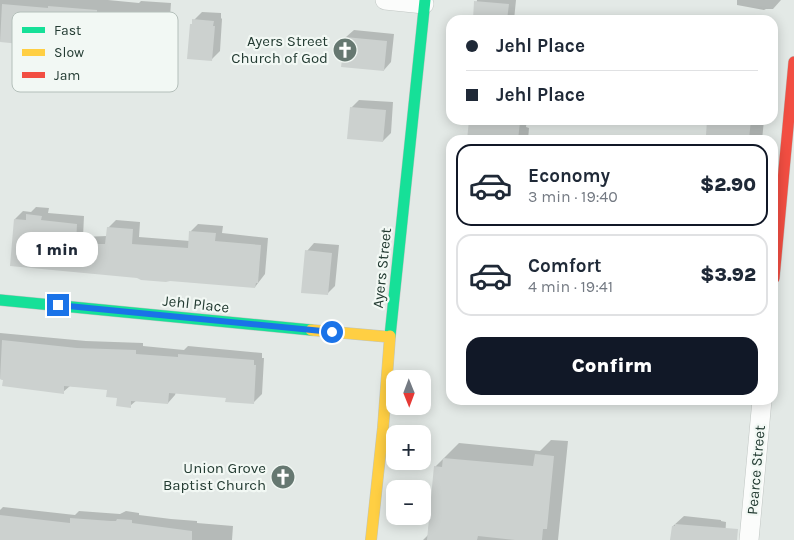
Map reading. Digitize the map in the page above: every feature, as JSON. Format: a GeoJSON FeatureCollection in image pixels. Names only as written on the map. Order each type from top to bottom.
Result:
{"type":"FeatureCollection","features":[{"type":"Feature","properties":{"kind":"street"},"geometry":{"type":"LineString","coordinates":[[385,0],[425,2]]}},
{"type":"Feature","properties":{"kind":"street","name":"Ayers Street"},"geometry":{"type":"LineString","coordinates":[[371,540],[425,2]]}},
{"type":"Feature","properties":{"kind":"street"},"geometry":{"type":"LineString","coordinates":[[778,235],[794,62]]}},
{"type":"Feature","properties":{"kind":"street","name":"Jehl Place"},"geometry":{"type":"LineString","coordinates":[[0,300],[390,338]]}},
{"type":"Feature","properties":{"kind":"street","name":"Pearce Street"},"geometry":{"type":"LineString","coordinates":[[750,540],[762,405]]}},
{"type":"Feature","properties":{"kind":"building"},"geometry":{"type":"Polygon","coordinates":[[[474,1],[509,4],[508,15],[473,15],[474,1]]]}},
{"type":"Feature","properties":{"kind":"building"},"geometry":{"type":"Polygon","coordinates":[[[2,4],[97,10],[97,12],[12,12],[12,43],[0,42],[2,4]]]}},
{"type":"Feature","properties":{"kind":"building"},"geometry":{"type":"Polygon","coordinates":[[[192,19],[214,21],[212,61],[187,59],[192,19]]]}},
{"type":"Feature","properties":{"kind":"building"},"geometry":{"type":"Polygon","coordinates":[[[345,37],[387,41],[384,71],[341,67],[345,37]]]}},
{"type":"Feature","properties":{"kind":"building"},"geometry":{"type":"Polygon","coordinates":[[[350,107],[386,110],[383,142],[347,139],[350,107]]]}},
{"type":"Feature","properties":{"kind":"building"},"geometry":{"type":"Polygon","coordinates":[[[468,125],[520,125],[519,135],[468,135],[468,125]]]}},
{"type":"Feature","properties":{"kind":"building"},"geometry":{"type":"Polygon","coordinates":[[[707,125],[750,125],[749,135],[706,135],[707,125]]]}},
{"type":"Feature","properties":{"kind":"building"},"geometry":{"type":"Polygon","coordinates":[[[26,214],[42,216],[41,220],[77,224],[76,244],[105,244],[107,227],[133,229],[132,244],[188,248],[189,231],[216,233],[215,241],[261,245],[258,283],[256,283],[255,288],[166,282],[10,266],[14,219],[26,220],[26,214]]]}},
{"type":"Feature","properties":{"kind":"building"},"geometry":{"type":"Polygon","coordinates":[[[305,250],[332,253],[328,295],[301,293],[305,250]]]}},
{"type":"Feature","properties":{"kind":"building"},"geometry":{"type":"Polygon","coordinates":[[[2,340],[77,348],[136,350],[136,354],[178,357],[178,354],[254,360],[254,365],[256,365],[254,404],[225,402],[226,398],[169,393],[168,404],[131,401],[131,408],[116,406],[117,398],[106,397],[107,390],[64,386],[64,394],[2,386],[3,380],[0,379],[2,340]]]}},
{"type":"Feature","properties":{"kind":"building"},"geometry":{"type":"Polygon","coordinates":[[[535,454],[554,456],[547,529],[543,529],[542,540],[515,540],[478,536],[477,540],[427,540],[428,525],[431,525],[434,466],[442,467],[443,458],[533,466],[535,454]]]}},
{"type":"Feature","properties":{"kind":"building"},"geometry":{"type":"Polygon","coordinates":[[[0,515],[70,523],[70,518],[111,521],[116,521],[117,519],[132,520],[132,523],[192,531],[192,540],[0,540],[0,515]]]}},
{"type":"Feature","properties":{"kind":"building"},"geometry":{"type":"Polygon","coordinates":[[[675,524],[738,529],[737,540],[670,540],[672,526],[675,526],[675,524]]]}},
{"type":"Feature","properties":{"kind":"traffic: fast"},"geometry":{"type":"LineString","coordinates":[[390,336],[425,0]]}},
{"type":"Feature","properties":{"kind":"traffic: fast"},"geometry":{"type":"LineString","coordinates":[[0,300],[311,330]]}},
{"type":"Feature","properties":{"kind":"traffic: slow"},"geometry":{"type":"LineString","coordinates":[[311,330],[390,337]]}},
{"type":"Feature","properties":{"kind":"traffic: slow"},"geometry":{"type":"LineString","coordinates":[[371,540],[383,428],[390,336]]}},
{"type":"Feature","properties":{"kind":"traffic: jam"},"geometry":{"type":"LineString","coordinates":[[778,235],[794,62]]}},
{"type":"Feature","properties":{"kind":"place","name":"Ayers Street Church of God"},"geometry":{"type":"Point","coordinates":[345,50]}},
{"type":"Feature","properties":{"kind":"place","name":"Union Grove Baptist Church"},"geometry":{"type":"Point","coordinates":[283,477]}},
{"type":"Feature","properties":{"kind":"route"},"geometry":{"type":"LineString","coordinates":[[58,305],[332,332]]}}]}
